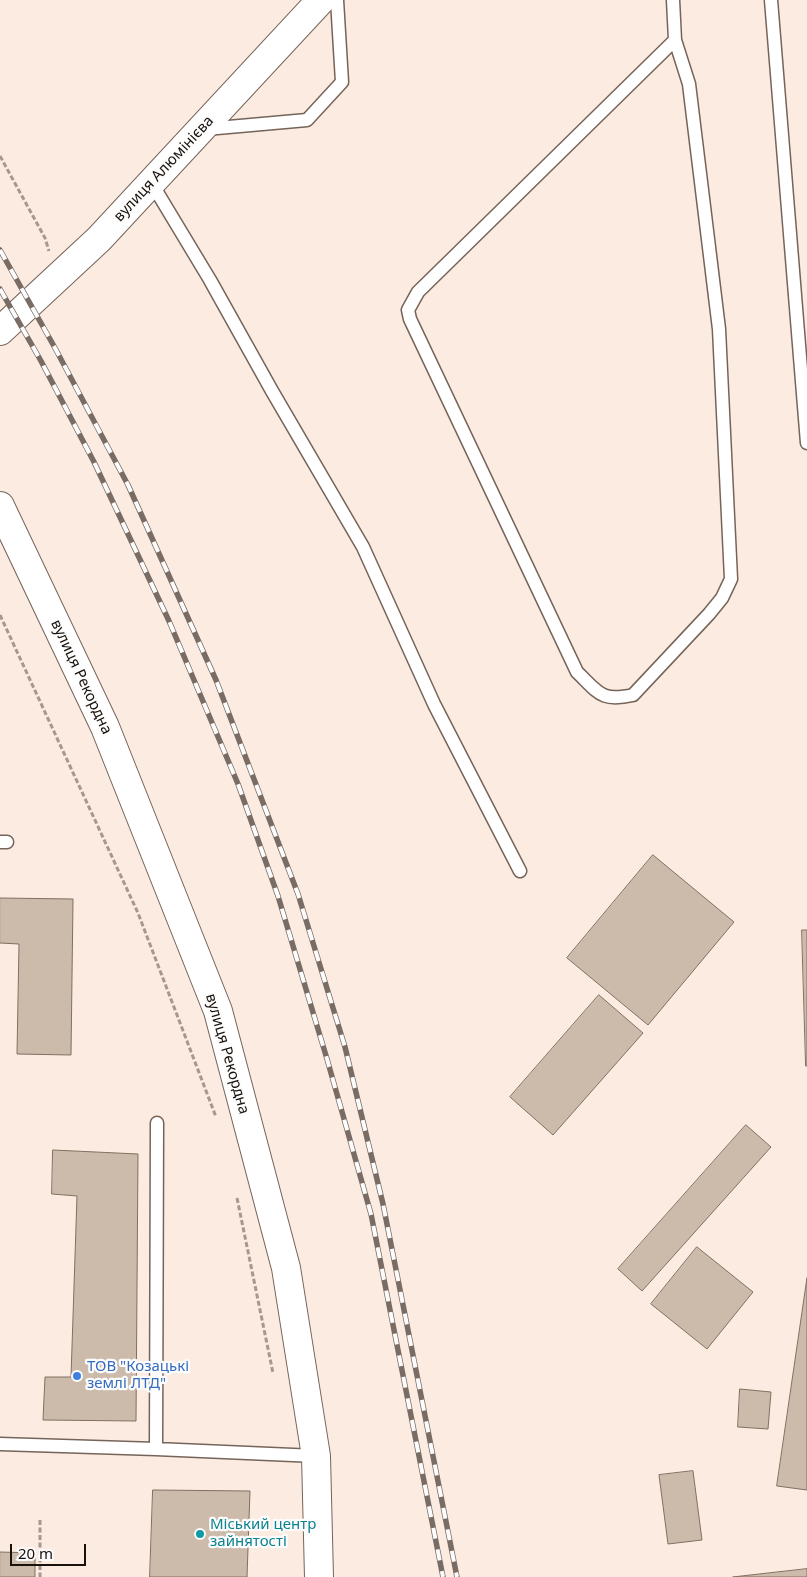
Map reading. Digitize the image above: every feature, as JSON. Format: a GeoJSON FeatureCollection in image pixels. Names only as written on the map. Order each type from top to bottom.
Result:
{"type":"FeatureCollection","features":[{"type":"Feature","properties":{"kind":"street","name":"вулиця Алюмінієва"},"geometry":{"type":"LineString","coordinates":[[0,331],[99,238],[321,0]]}},
{"type":"Feature","properties":{"kind":"street","name":"вулиця Рекордна"},"geometry":{"type":"LineString","coordinates":[[0,506],[105,727],[218,1011],[286,1268],[316,1456],[320,1577]]}},
{"type":"Feature","properties":{"kind":"lane"},"geometry":{"type":"LineString","coordinates":[[201,129],[307,120],[342,82],[337,0]]}},
{"type":"Feature","properties":{"kind":"lane"},"geometry":{"type":"LineString","coordinates":[[673,0],[675,40],[688,84],[719,329],[731,579],[722,598],[709,614],[633,694],[617,698],[601,695],[577,672],[410,319],[408,310],[418,292],[675,40]]}},
{"type":"Feature","properties":{"kind":"lane"},"geometry":{"type":"LineString","coordinates":[[771,0],[807,443]]}},
{"type":"Feature","properties":{"kind":"lane"},"geometry":{"type":"LineString","coordinates":[[151,182],[210,280],[362,547],[434,704],[520,871]]}},
{"type":"Feature","properties":{"kind":"lane"},"geometry":{"type":"LineString","coordinates":[[156,1449],[157,1123]]}},
{"type":"Feature","properties":{"kind":"lane"},"geometry":{"type":"LineString","coordinates":[[0,1444],[316,1456]]}},
{"type":"Feature","properties":{"kind":"path"},"geometry":{"type":"LineString","coordinates":[[0,156],[45,238],[56,279]]}},
{"type":"Feature","properties":{"kind":"path"},"geometry":{"type":"LineString","coordinates":[[0,615],[138,913],[219,1125]]}},
{"type":"Feature","properties":{"kind":"path"},"geometry":{"type":"LineString","coordinates":[[236,1192],[274,1377]]}},
{"type":"Feature","properties":{"kind":"path"},"geometry":{"type":"LineString","coordinates":[[40,1520],[40,1577]]}},
{"type":"Feature","properties":{"kind":"building"},"geometry":{"type":"Polygon","coordinates":[[[653,855],[734,922],[648,1025],[567,958],[653,855]]]}},
{"type":"Feature","properties":{"kind":"building"},"geometry":{"type":"Polygon","coordinates":[[[0,898],[73,899],[71,1055],[17,1054],[19,944],[0,943],[0,898]]]}},
{"type":"Feature","properties":{"kind":"building"},"geometry":{"type":"Polygon","coordinates":[[[802,930],[807,930],[807,1066],[806,1066],[802,930]]]}},
{"type":"Feature","properties":{"kind":"building"},"geometry":{"type":"Polygon","coordinates":[[[599,995],[643,1033],[553,1135],[510,1097],[599,995]]]}},
{"type":"Feature","properties":{"kind":"building"},"geometry":{"type":"Polygon","coordinates":[[[746,1125],[771,1147],[642,1291],[618,1269],[746,1125]]]}},
{"type":"Feature","properties":{"kind":"building"},"geometry":{"type":"Polygon","coordinates":[[[53,1150],[138,1154],[136,1421],[43,1420],[45,1377],[71,1377],[77,1196],[52,1194],[53,1150]]]}},
{"type":"Feature","properties":{"kind":"building"},"geometry":{"type":"Polygon","coordinates":[[[697,1247],[753,1292],[707,1349],[651,1304],[697,1247]]]}},
{"type":"Feature","properties":{"kind":"building"},"geometry":{"type":"Polygon","coordinates":[[[807,1278],[807,1490],[777,1486],[807,1278]]]}},
{"type":"Feature","properties":{"kind":"building"},"geometry":{"type":"Polygon","coordinates":[[[740,1389],[771,1392],[768,1429],[738,1427],[740,1389]]]}},
{"type":"Feature","properties":{"kind":"building"},"geometry":{"type":"Polygon","coordinates":[[[693,1471],[702,1540],[668,1544],[659,1475],[693,1471]]]}},
{"type":"Feature","properties":{"kind":"building","name":"Міський центр зайнятості"},"geometry":{"type":"Polygon","coordinates":[[[153,1490],[250,1491],[247,1577],[150,1577],[153,1490]]]}},
{"type":"Feature","properties":{"kind":"building"},"geometry":{"type":"Polygon","coordinates":[[[0,1552],[35,1553],[35,1577],[0,1577],[0,1552]]]}},
{"type":"Feature","properties":{"kind":"building"},"geometry":{"type":"Polygon","coordinates":[[[807,1569],[807,1577],[733,1577],[807,1569]]]}},
{"type":"Feature","properties":{"kind":"railway"},"geometry":{"type":"LineString","coordinates":[[0,250],[128,485],[216,680],[298,894],[345,1047],[383,1204],[457,1577]]}},
{"type":"Feature","properties":{"kind":"railway"},"geometry":{"type":"LineString","coordinates":[[0,289],[41,361],[94,462],[169,621],[238,784],[278,896],[371,1214],[443,1577]]}},
{"type":"Feature","properties":{"kind":"place","name":"ТОВ \"Козацькі землі ЛТД\""},"geometry":{"type":"Point","coordinates":[77,1376]}},
{"type":"Feature","properties":{"kind":"place","name":"Міський центр зайнятості"},"geometry":{"type":"Point","coordinates":[200,1534]}}]}
